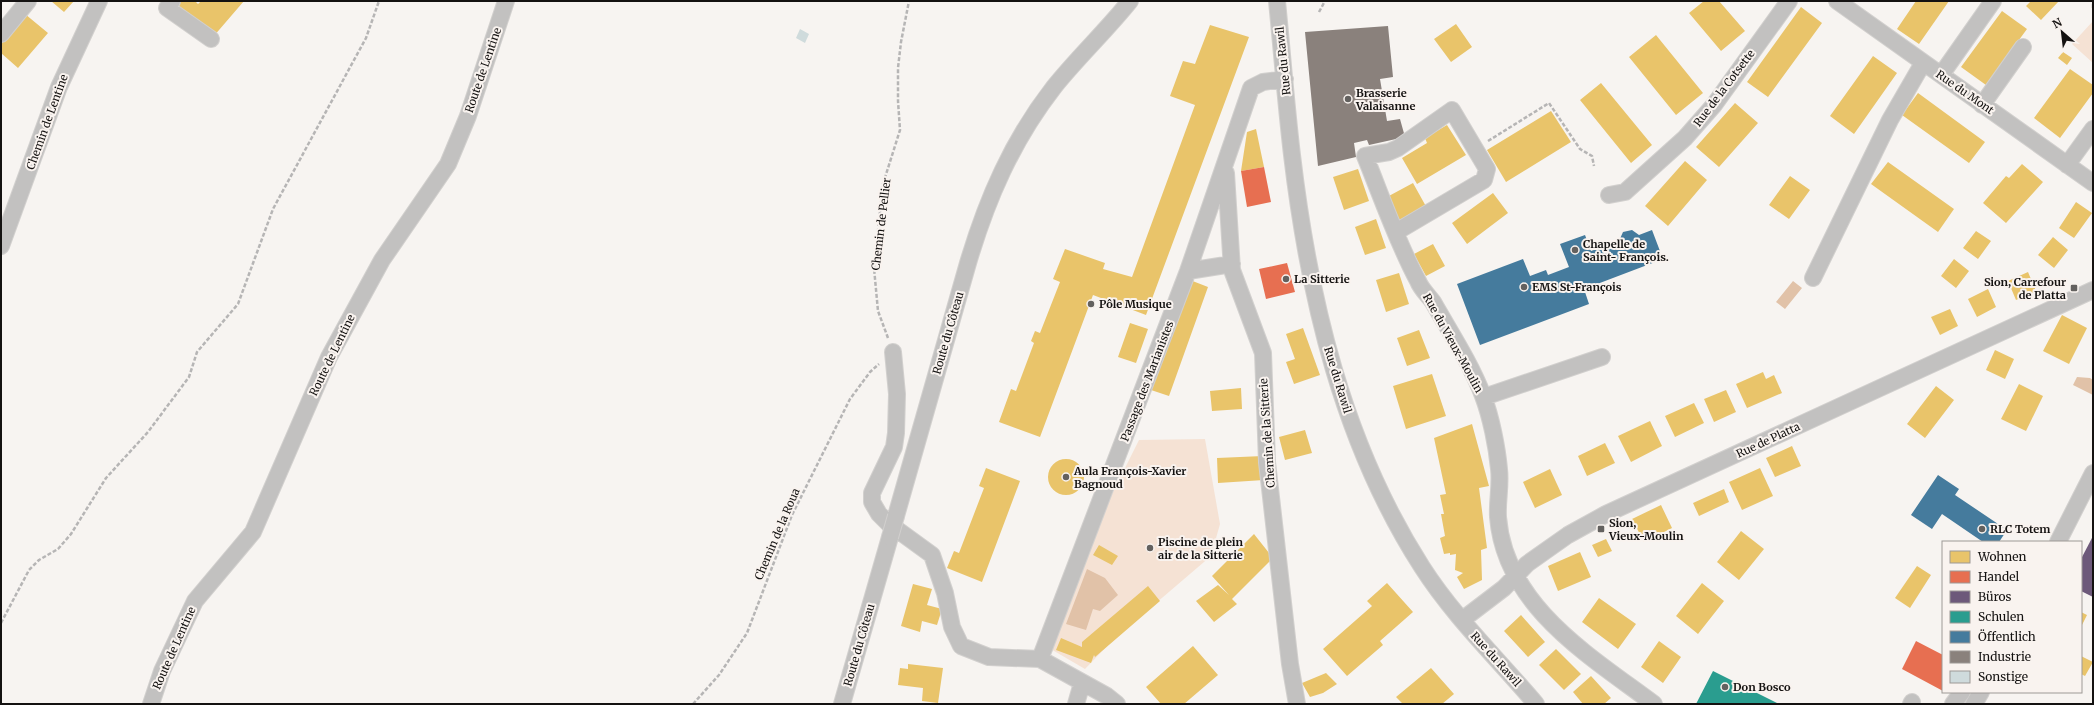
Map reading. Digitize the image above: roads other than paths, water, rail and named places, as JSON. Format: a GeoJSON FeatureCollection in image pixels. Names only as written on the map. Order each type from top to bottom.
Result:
{"type":"FeatureCollection","features":[{"type":"Feature","properties":{"kind":"street"},"geometry":{"type":"LineString","coordinates":[[1,34],[28,1]]}},
{"type":"Feature","properties":{"kind":"street","name":"Chemin de Lentine"},"geometry":{"type":"LineString","coordinates":[[2,241],[64,75],[99,1]]}},
{"type":"Feature","properties":{"kind":"street"},"geometry":{"type":"LineString","coordinates":[[172,1],[167,8],[211,39]]}},
{"type":"Feature","properties":{"kind":"street","name":"Route de Lentine"},"geometry":{"type":"LineString","coordinates":[[151,704],[162,671],[195,601],[253,532],[329,357],[382,260],[448,164],[468,116],[506,1]]}},
{"type":"Feature","properties":{"kind":"street","name":"Route du Côteau"},"geometry":{"type":"LineString","coordinates":[[842,704],[970,256],[998,179],[1016,143],[1051,91],[1130,1]]}},
{"type":"Feature","properties":{"kind":"street","name":"Rue du Rawil"},"geometry":{"type":"LineString","coordinates":[[1277,1],[1292,155],[1311,274],[1320,317],[1345,406],[1370,472],[1398,526],[1424,570],[1462,620],[1536,704]]}},
{"type":"Feature","properties":{"kind":"street","name":"Rue de la Cotsette"},"geometry":{"type":"LineString","coordinates":[[1609,195],[1625,192],[1685,138],[1714,105],[1789,1]]}},
{"type":"Feature","properties":{"kind":"street","name":"Rue du Mont"},"geometry":{"type":"LineString","coordinates":[[1837,1],[2093,183]]}},
{"type":"Feature","properties":{"kind":"street"},"geometry":{"type":"LineString","coordinates":[[1941,74],[1993,1]]}},
{"type":"Feature","properties":{"kind":"street"},"geometry":{"type":"LineString","coordinates":[[1982,104],[2023,47]]}},
{"type":"Feature","properties":{"kind":"street"},"geometry":{"type":"LineString","coordinates":[[1813,278],[1883,132],[1923,63]]}},
{"type":"Feature","properties":{"kind":"street","name":"Passage des Marianistes"},"geometry":{"type":"LineString","coordinates":[[1040,659],[1188,271],[1226,167],[1251,88],[1264,82],[1285,79]]}},
{"type":"Feature","properties":{"kind":"street","name":"Rue du Vieux-Moulin"},"geometry":{"type":"LineString","coordinates":[[1396,232],[1484,180],[1487,169],[1452,110],[1398,148],[1389,152],[1365,156],[1396,232],[1418,283],[1432,300],[1484,397],[1500,469],[1498,516],[1500,535],[1505,555],[1515,576],[1560,632],[1654,704]]}},
{"type":"Feature","properties":{"kind":"street"},"geometry":{"type":"LineString","coordinates":[[2067,165],[2093,129]]}},
{"type":"Feature","properties":{"kind":"street","name":"Chemin de la Sitterie"},"geometry":{"type":"LineString","coordinates":[[1226,167],[1232,270],[1263,353],[1267,462],[1290,664],[1297,704]]}},
{"type":"Feature","properties":{"kind":"street"},"geometry":{"type":"LineString","coordinates":[[1188,271],[1232,264]]}},
{"type":"Feature","properties":{"kind":"street","name":"Rue de Platta"},"geometry":{"type":"LineString","coordinates":[[1462,620],[1504,588],[1527,564],[1568,535],[1606,514],[2093,290]]}},
{"type":"Feature","properties":{"kind":"street"},"geometry":{"type":"LineString","coordinates":[[893,352],[897,394],[896,433],[894,447],[872,493],[872,502],[879,514],[888,523],[932,555],[944,593],[952,627],[961,646],[989,657],[1040,659],[1082,684],[1107,696],[1117,704]]}},
{"type":"Feature","properties":{"kind":"street"},"geometry":{"type":"LineString","coordinates":[[1484,397],[1602,357]]}},
{"type":"Feature","properties":{"kind":"street"},"geometry":{"type":"LineString","coordinates":[[2059,541],[2093,473]]}},
{"type":"Feature","properties":{"kind":"street"},"geometry":{"type":"LineString","coordinates":[[1076,704],[1082,684]]}},
{"type":"Feature","properties":{"kind":"street"},"geometry":{"type":"LineString","coordinates":[[1953,704],[1961,693]]}},
{"type":"Feature","properties":{"kind":"street"},"geometry":{"type":"LineString","coordinates":[[1974,704],[1980,693]]}},
{"type":"Feature","properties":{"kind":"place","name":"Brasserie Valaisanne"},"geometry":{"type":"Point","coordinates":[1348,99]}},
{"type":"Feature","properties":{"kind":"place","name":"Chapelle de Saint- François."},"geometry":{"type":"Point","coordinates":[1575,250]}},
{"type":"Feature","properties":{"kind":"place","name":"La Sitterie"},"geometry":{"type":"Point","coordinates":[1286,279]}},
{"type":"Feature","properties":{"kind":"place","name":"EMS St-François"},"geometry":{"type":"Point","coordinates":[1524,287]}},
{"type":"Feature","properties":{"kind":"place","name":"Sion, Carrefour de Platta"},"geometry":{"type":"Point","coordinates":[2074,288]}},
{"type":"Feature","properties":{"kind":"place","name":"Pôle Musique"},"geometry":{"type":"Point","coordinates":[1091,304]}},
{"type":"Feature","properties":{"kind":"place","name":"Aula François-Xavier Bagnoud"},"geometry":{"type":"Point","coordinates":[1066,477]}},
{"type":"Feature","properties":{"kind":"place","name":"Sion, Vieux-Moulin"},"geometry":{"type":"Point","coordinates":[1601,529]}},
{"type":"Feature","properties":{"kind":"place","name":"RLC Totem"},"geometry":{"type":"Point","coordinates":[1982,529]}},
{"type":"Feature","properties":{"kind":"place","name":"Piscine de plein air de la Sitterie"},"geometry":{"type":"Point","coordinates":[1150,548]}},
{"type":"Feature","properties":{"kind":"place","name":"Don Bosco"},"geometry":{"type":"Point","coordinates":[1725,687]}}]}
